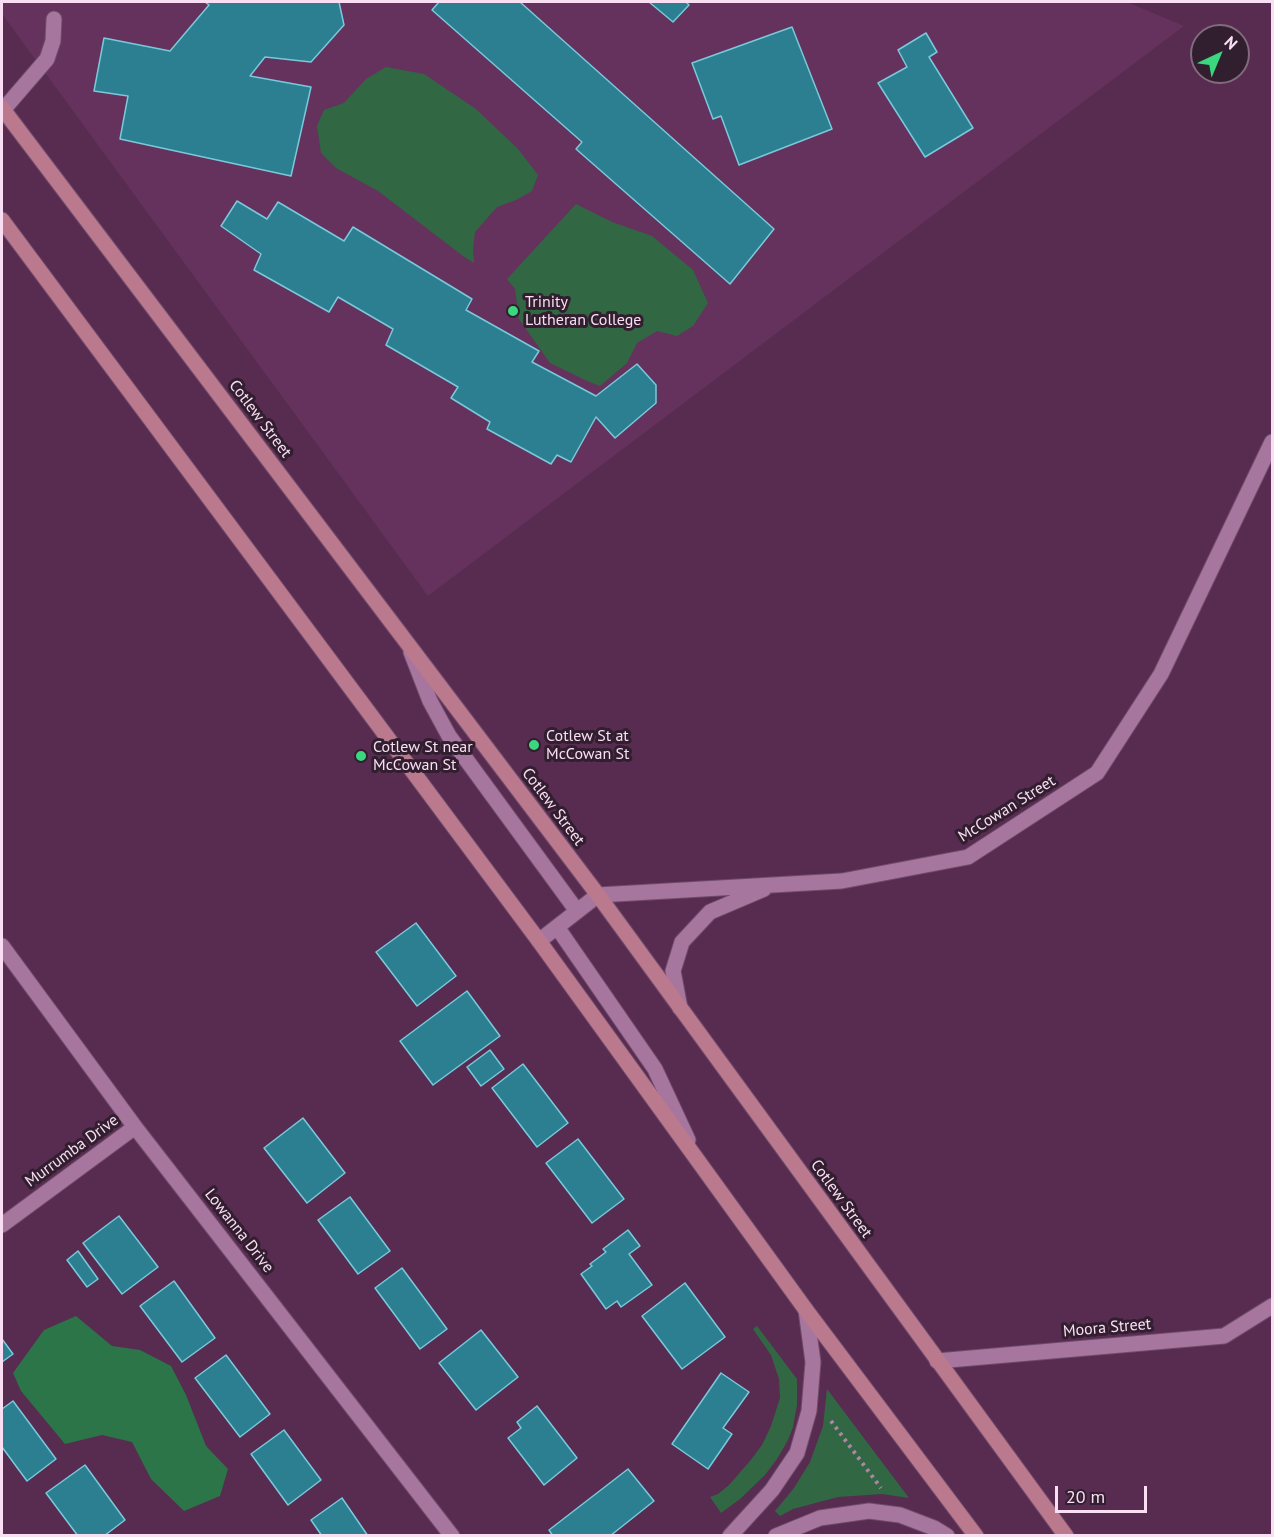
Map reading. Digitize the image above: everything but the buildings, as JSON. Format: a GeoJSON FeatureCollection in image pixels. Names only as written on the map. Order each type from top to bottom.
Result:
{"type":"FeatureCollection","features":[{"type":"Feature","properties":{"kind":"main road","name":"Cotlew Street"},"geometry":{"type":"LineString","coordinates":[[2,109],[598,895],[1066,1536]]}},
{"type":"Feature","properties":{"kind":"main road"},"geometry":{"type":"LineString","coordinates":[[2,219],[538,941],[806,1310],[976,1536]]}},
{"type":"Feature","properties":{"kind":"street"},"geometry":{"type":"LineString","coordinates":[[2,109],[47,59],[52,41],[54,19]]}},
{"type":"Feature","properties":{"kind":"street","name":"McCowan Street"},"geometry":{"type":"LineString","coordinates":[[598,895],[842,881],[968,857],[1097,773],[1161,674],[1272,442]]}},
{"type":"Feature","properties":{"kind":"street"},"geometry":{"type":"LineString","coordinates":[[408,644],[430,701],[448,736],[577,911]]}},
{"type":"Feature","properties":{"kind":"street"},"geometry":{"type":"LineString","coordinates":[[680,1008],[674,971],[682,942],[710,912],[774,885]]}},
{"type":"Feature","properties":{"kind":"street"},"geometry":{"type":"LineString","coordinates":[[538,941],[598,895]]}},
{"type":"Feature","properties":{"kind":"street"},"geometry":{"type":"LineString","coordinates":[[557,927],[655,1069],[694,1154]]}},
{"type":"Feature","properties":{"kind":"street","name":"Lowanna Drive"},"geometry":{"type":"LineString","coordinates":[[2,946],[135,1127],[452,1536]]}},
{"type":"Feature","properties":{"kind":"street","name":"Murrumba Drive"},"geometry":{"type":"LineString","coordinates":[[2,1225],[135,1127]]}},
{"type":"Feature","properties":{"kind":"street","name":"Moora Street"},"geometry":{"type":"LineString","coordinates":[[937,1361],[1224,1336],[1272,1306]]}},
{"type":"Feature","properties":{"kind":"street"},"geometry":{"type":"LineString","coordinates":[[730,1536],[772,1490],[797,1453],[809,1411],[813,1362],[806,1310]]}},
{"type":"Feature","properties":{"kind":"street"},"geometry":{"type":"LineString","coordinates":[[776,1536],[820,1518],[869,1511],[900,1515],[934,1528],[947,1536]]}},
{"type":"Feature","properties":{"kind":"path"},"geometry":{"type":"LineString","coordinates":[[827,1415],[881,1488]]}},
{"type":"Feature","properties":{"kind":"shaded area","name":"Trinity Lutheran College"},"geometry":{"type":"Polygon","coordinates":[[[2,2],[1127,2],[1184,26],[428,596],[2,14],[2,2]]]}},
{"type":"Feature","properties":{"kind":"green space"},"geometry":{"type":"Polygon","coordinates":[[[386,67],[424,74],[476,109],[518,149],[538,175],[532,191],[497,207],[475,232],[474,263],[378,191],[336,168],[321,153],[317,126],[324,110],[344,103],[366,79],[386,67]]]}},
{"type":"Feature","properties":{"kind":"green space"},"geometry":{"type":"Polygon","coordinates":[[[576,204],[612,222],[652,236],[693,270],[708,303],[693,326],[677,336],[657,331],[637,343],[627,363],[600,386],[550,363],[519,319],[515,289],[507,279],[576,204]]]}},
{"type":"Feature","properties":{"kind":"green space"},"geometry":{"type":"Polygon","coordinates":[[[76,1316],[112,1346],[140,1350],[171,1366],[186,1395],[206,1446],[228,1469],[220,1496],[184,1511],[151,1479],[132,1442],[102,1435],[65,1444],[21,1391],[13,1373],[44,1330],[76,1316]]]}},
{"type":"Feature","properties":{"kind":"green space"},"geometry":{"type":"Polygon","coordinates":[[[757,1326],[797,1379],[797,1405],[793,1427],[777,1459],[765,1475],[740,1499],[721,1513],[710,1497],[729,1485],[762,1445],[780,1398],[779,1379],[771,1355],[753,1329],[757,1326]]]}},
{"type":"Feature","properties":{"kind":"green space"},"geometry":{"type":"Polygon","coordinates":[[[827,1389],[909,1498],[882,1494],[838,1497],[793,1509],[780,1516],[775,1511],[794,1488],[810,1462],[823,1426],[827,1389]]]}},
{"type":"Feature","properties":{"kind":"place","name":"Trinity Lutheran College"},"geometry":{"type":"Point","coordinates":[513,311]}},
{"type":"Feature","properties":{"kind":"place","name":"Cotlew St at McCowan St"},"geometry":{"type":"Point","coordinates":[534,745]}},
{"type":"Feature","properties":{"kind":"place","name":"Cotlew St near McCowan St"},"geometry":{"type":"Point","coordinates":[361,756]}}]}
